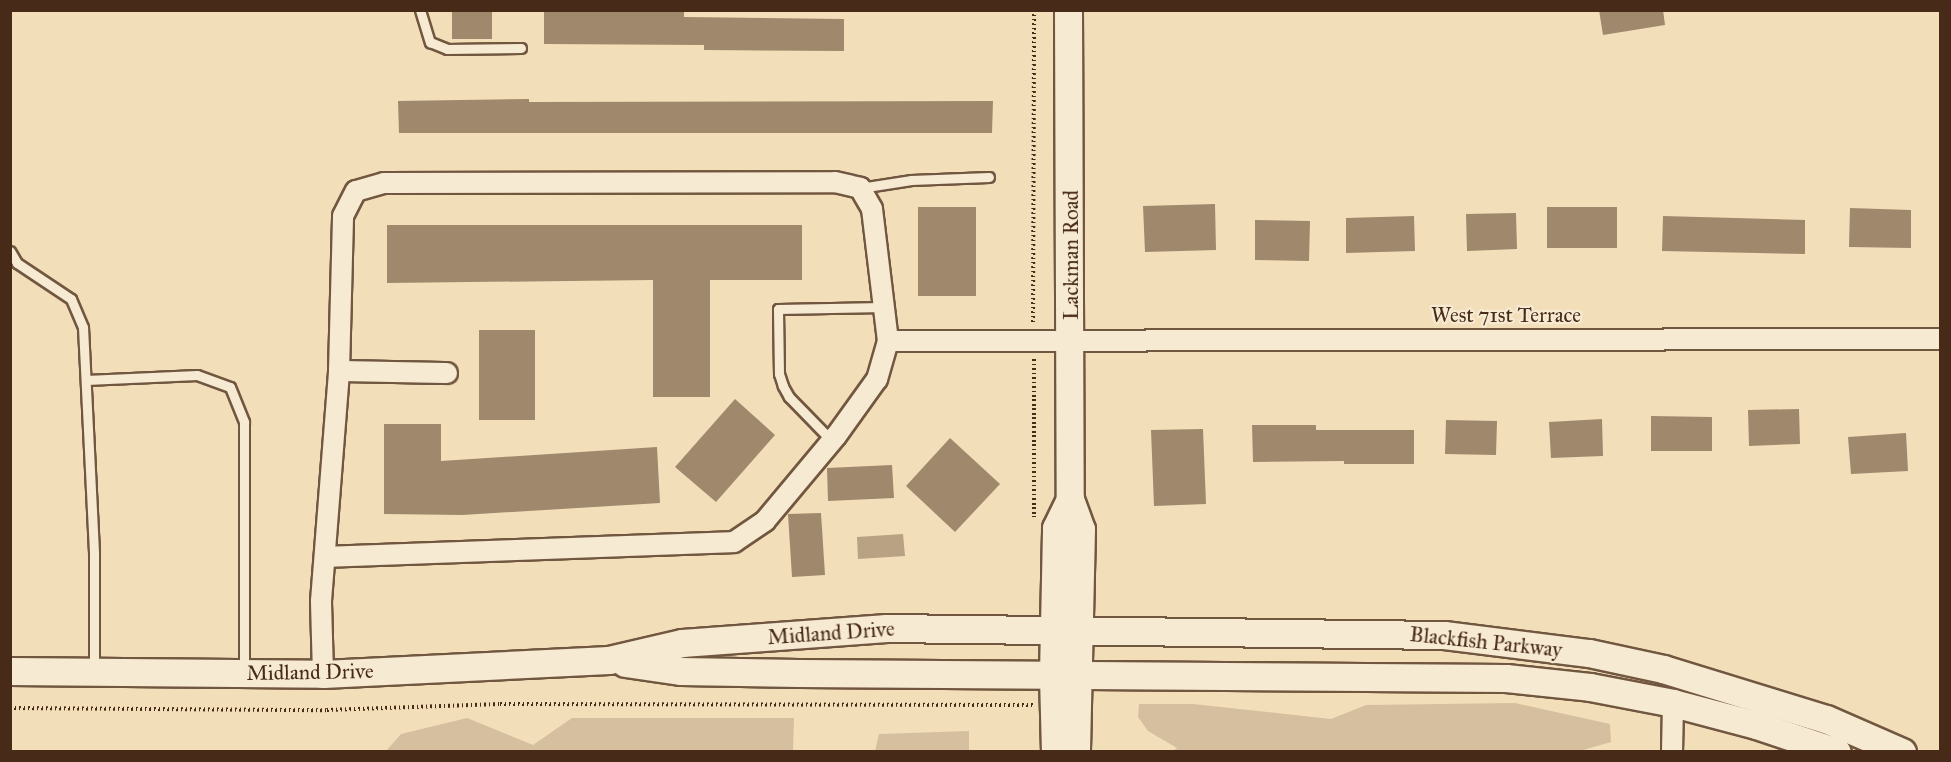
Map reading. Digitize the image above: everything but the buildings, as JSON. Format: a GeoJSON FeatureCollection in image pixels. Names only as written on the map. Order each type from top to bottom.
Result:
{"type":"FeatureCollection","features":[{"type":"Feature","properties":{"kind":"main road","name":"Lackman Road"},"geometry":{"type":"LineString","coordinates":[[1055,752],[1066,674],[1067,629],[1056,528],[1070,499],[1068,10]]}},
{"type":"Feature","properties":{"kind":"main road","name":"Midland Drive"},"geometry":{"type":"LineString","coordinates":[[10,671],[323,674],[609,660],[682,643],[875,629],[1067,629]]}},
{"type":"Feature","properties":{"kind":"main road","name":"Blackfish Parkway"},"geometry":{"type":"LineString","coordinates":[[1067,629],[1444,635],[1524,643],[1589,653],[1663,669],[1826,719],[1902,752]]}},
{"type":"Feature","properties":{"kind":"main road","name":"Midland Drive"},"geometry":{"type":"LineString","coordinates":[[609,660],[681,671],[1066,674]]}},
{"type":"Feature","properties":{"kind":"main road","name":"Lackman Road"},"geometry":{"type":"LineString","coordinates":[[1066,674],[1076,752]]}},
{"type":"Feature","properties":{"kind":"main road","name":"Blackfish Parkway"},"geometry":{"type":"LineString","coordinates":[[1066,674],[1506,678],[1590,687],[1673,703],[1756,725],[1837,752]]}},
{"type":"Feature","properties":{"kind":"street"},"geometry":{"type":"LineString","coordinates":[[323,674],[321,601],[339,371],[343,216],[356,191],[384,183],[835,182],[860,188],[872,209],[888,341],[877,379],[832,441],[765,521],[734,542],[326,557]]}},
{"type":"Feature","properties":{"kind":"street","name":"West 71st Terrace"},"geometry":{"type":"LineString","coordinates":[[888,341],[1941,339]]}},
{"type":"Feature","properties":{"kind":"street"},"geometry":{"type":"LineString","coordinates":[[339,371],[447,373]]}},
{"type":"Feature","properties":{"kind":"street"},"geometry":{"type":"LineString","coordinates":[[1672,752],[1673,703]]}},
{"type":"Feature","properties":{"kind":"lane"},"geometry":{"type":"LineString","coordinates":[[420,10],[430,42],[447,49],[521,48]]}},
{"type":"Feature","properties":{"kind":"lane"},"geometry":{"type":"LineString","coordinates":[[860,188],[910,180],[989,177]]}},
{"type":"Feature","properties":{"kind":"lane"},"geometry":{"type":"LineString","coordinates":[[10,251],[17,263],[71,299],[83,327],[94,554],[94,672]]}},
{"type":"Feature","properties":{"kind":"lane"},"geometry":{"type":"LineString","coordinates":[[832,441],[789,397],[783,386],[779,374],[778,309],[884,306]]}},
{"type":"Feature","properties":{"kind":"lane"},"geometry":{"type":"LineString","coordinates":[[86,380],[197,375],[230,387],[244,422],[244,673]]}},
{"type":"Feature","properties":{"kind":"path"},"geometry":{"type":"LineString","coordinates":[[1033,311],[1034,10]]}},
{"type":"Feature","properties":{"kind":"path"},"geometry":{"type":"LineString","coordinates":[[1034,368],[1034,529]]}},
{"type":"Feature","properties":{"kind":"path"},"geometry":{"type":"LineString","coordinates":[[10,708],[327,710],[500,704],[1036,705],[1066,674]]}},
{"type":"Feature","properties":{"kind":"shaded area"},"geometry":{"type":"Polygon","coordinates":[[[903,534],[905,556],[858,559],[857,537],[903,534]]]}},
{"type":"Feature","properties":{"kind":"shaded area"},"geometry":{"type":"Polygon","coordinates":[[[1515,703],[1610,724],[1611,742],[1576,752],[1173,751],[1177,748],[1148,731],[1138,717],[1139,704],[1193,704],[1331,719],[1366,705],[1515,703]]]}},
{"type":"Feature","properties":{"kind":"shaded area"},"geometry":{"type":"Polygon","coordinates":[[[467,718],[533,745],[572,718],[794,718],[793,751],[386,751],[401,734],[467,718]]]}},
{"type":"Feature","properties":{"kind":"shaded area"},"geometry":{"type":"Polygon","coordinates":[[[969,731],[969,751],[875,751],[879,734],[969,731]]]}}]}
